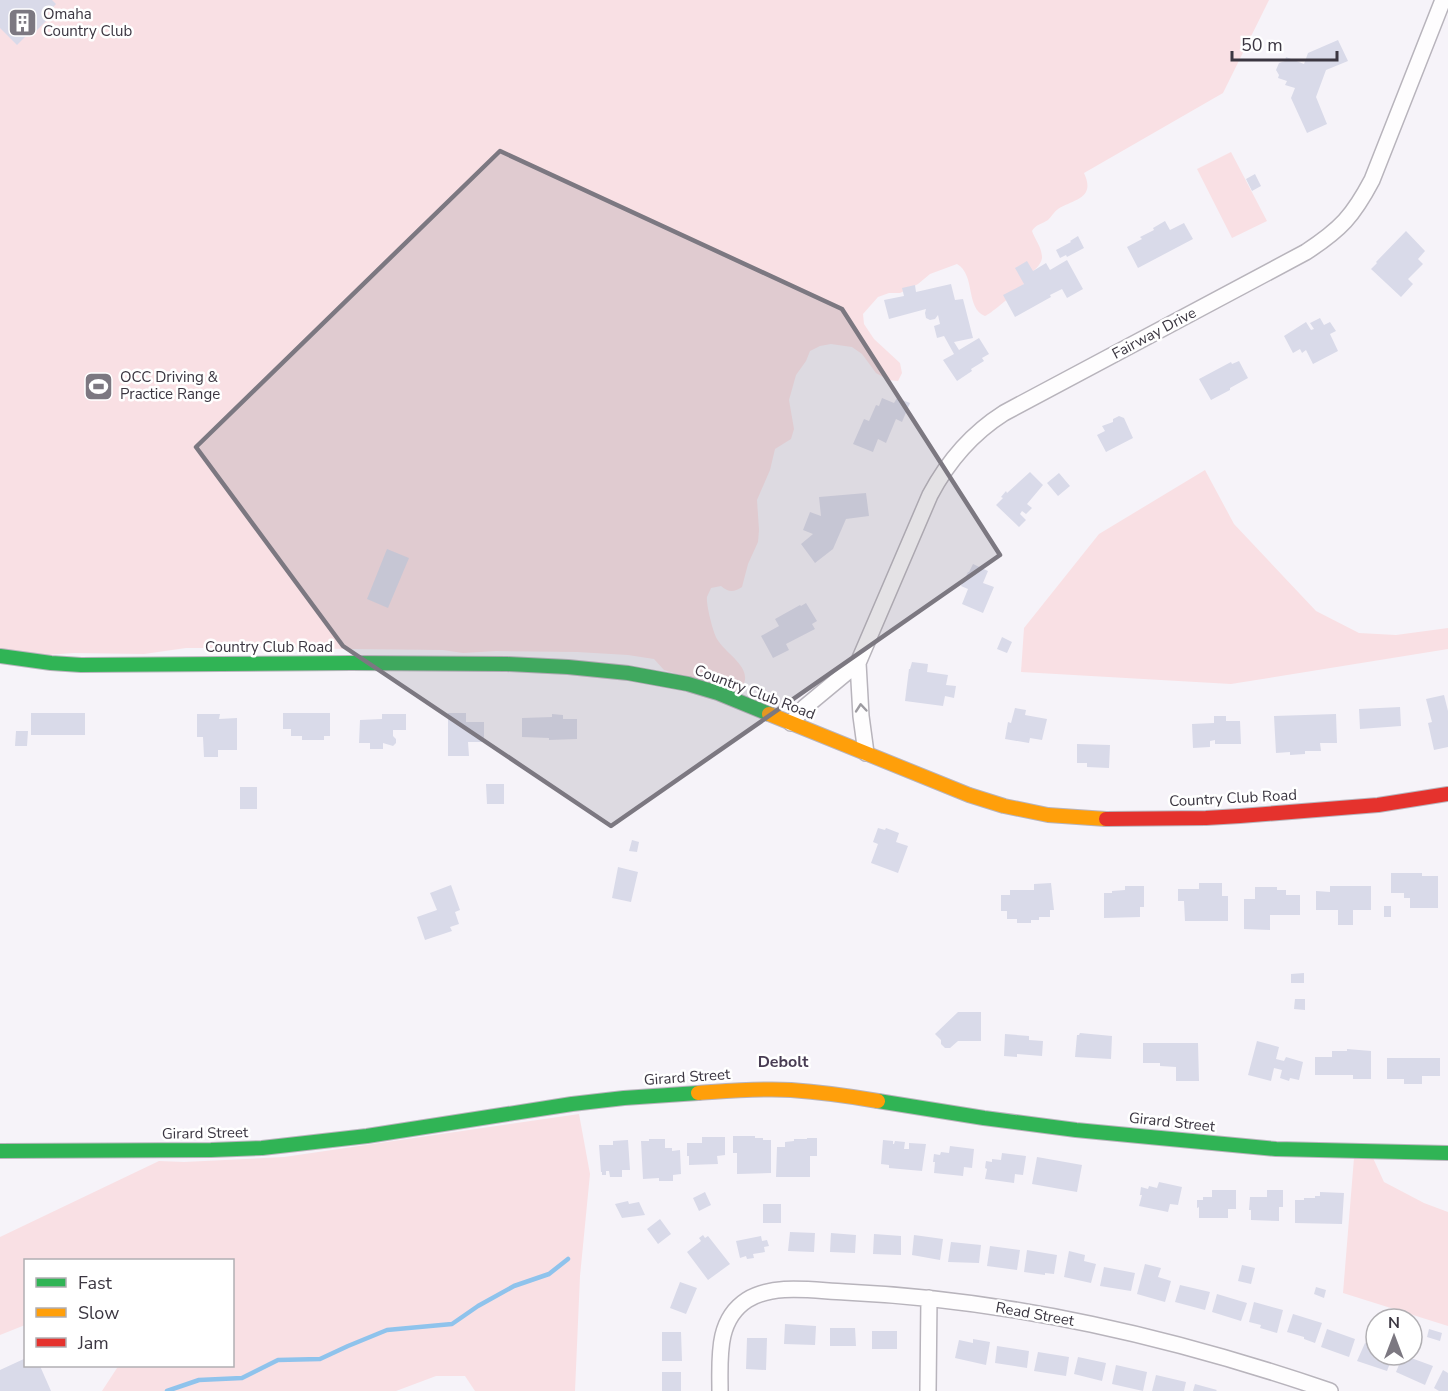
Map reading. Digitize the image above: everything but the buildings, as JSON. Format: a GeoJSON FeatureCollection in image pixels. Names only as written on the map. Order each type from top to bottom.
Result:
{"type":"FeatureCollection","features":[{"type":"Feature","properties":{"kind":"street","name":"Fairway Drive"},"geometry":{"type":"LineString","coordinates":[[866,753],[858,663],[940,475],[964,445],[986,425],[1004,413],[1306,252],[1329,237],[1348,218],[1372,180],[1443,0]]}},
{"type":"Feature","properties":{"kind":"street","name":"Country Club Road"},"geometry":{"type":"LineString","coordinates":[[0,656],[47,663],[82,665],[369,663],[515,665],[603,669],[651,675],[718,693],[969,795],[1004,806],[1048,815],[1099,819],[1240,816],[1378,805],[1448,794]]}},
{"type":"Feature","properties":{"kind":"street","name":"Fairway Drive"},"geometry":{"type":"LineString","coordinates":[[791,723],[805,707],[858,663]]}},
{"type":"Feature","properties":{"kind":"street","name":"Girard Street"},"geometry":{"type":"LineString","coordinates":[[0,1151],[262,1148],[367,1136],[614,1099],[741,1090],[789,1090],[836,1094],[1076,1130],[1264,1148],[1448,1153]]}},
{"type":"Feature","properties":{"kind":"street","name":"Read Street"},"geometry":{"type":"LineString","coordinates":[[720,1391],[720,1347],[727,1323],[746,1301],[771,1290],[929,1298],[1046,1315],[1123,1330],[1218,1355],[1330,1391]]}},
{"type":"Feature","properties":{"kind":"street"},"geometry":{"type":"LineString","coordinates":[[928,1391],[929,1298]]}},
{"type":"Feature","properties":{"kind":"highlighted area"},"geometry":{"type":"Polygon","coordinates":[[[500,151],[842,309],[1000,555],[611,826],[343,646],[196,447],[500,151]]]}},
{"type":"Feature","properties":{"kind":"shaded area","name":"Omaha Country Club"},"geometry":{"type":"Polygon","coordinates":[[[0,0],[1269,0],[1223,93],[1084,173],[1087,182],[1085,193],[1058,209],[1048,220],[1037,225],[1032,231],[1041,250],[1040,263],[1023,285],[993,311],[985,316],[979,312],[972,299],[967,276],[957,264],[930,274],[918,284],[900,293],[889,293],[878,297],[863,314],[864,324],[874,339],[900,363],[902,373],[898,381],[888,380],[876,373],[862,354],[852,347],[831,344],[810,351],[796,375],[789,400],[794,429],[791,439],[775,449],[770,470],[757,500],[758,542],[748,564],[742,587],[732,591],[721,586],[711,588],[707,597],[710,618],[717,639],[740,664],[745,677],[744,685],[738,693],[664,670],[654,659],[577,652],[463,653],[443,650],[186,648],[144,654],[47,655],[0,650],[0,0]]]}},
{"type":"Feature","properties":{"kind":"shaded area"},"geometry":{"type":"Polygon","coordinates":[[[1231,152],[1267,221],[1232,238],[1197,169],[1231,152]]]}},
{"type":"Feature","properties":{"kind":"shaded area"},"geometry":{"type":"Polygon","coordinates":[[[1205,470],[1234,524],[1316,611],[1359,633],[1396,635],[1448,628],[1448,649],[1231,684],[1021,672],[1024,628],[1099,534],[1205,470]]]}},
{"type":"Feature","properties":{"kind":"shaded area"},"geometry":{"type":"Polygon","coordinates":[[[579,1114],[590,1174],[580,1276],[575,1391],[475,1391],[465,1376],[436,1376],[396,1391],[102,1391],[119,1367],[234,1367],[234,1259],[24,1259],[24,1325],[0,1335],[0,1237],[159,1161],[284,1157],[579,1114]]]}},
{"type":"Feature","properties":{"kind":"shaded area"},"geometry":{"type":"Polygon","coordinates":[[[1354,1158],[1373,1158],[1384,1182],[1424,1203],[1448,1212],[1448,1326],[1424,1318],[1424,1307],[1388,1307],[1343,1293],[1354,1158]]]}},
{"type":"Feature","properties":{"kind":"waterway"},"geometry":{"type":"LineString","coordinates":[[167,1391],[199,1380],[242,1378],[278,1360],[320,1359],[387,1330],[452,1324],[514,1286],[549,1274],[568,1259]]}},
{"type":"Feature","properties":{"kind":"traffic: fast"},"geometry":{"type":"LineString","coordinates":[[0,656],[81,665],[351,663],[507,664],[568,667],[628,673],[688,684],[718,693],[769,714]]}},
{"type":"Feature","properties":{"kind":"traffic: fast"},"geometry":{"type":"LineString","coordinates":[[0,1151],[262,1148],[367,1136],[572,1104],[698,1093]]}},
{"type":"Feature","properties":{"kind":"traffic: fast"},"geometry":{"type":"LineString","coordinates":[[878,1101],[1076,1130],[1276,1149],[1448,1153]]}},
{"type":"Feature","properties":{"kind":"traffic: slow"},"geometry":{"type":"LineString","coordinates":[[769,714],[969,795],[1004,806],[1048,815],[1106,819]]}},
{"type":"Feature","properties":{"kind":"traffic: slow"},"geometry":{"type":"LineString","coordinates":[[698,1093],[779,1089],[878,1101]]}},
{"type":"Feature","properties":{"kind":"traffic: jam"},"geometry":{"type":"LineString","coordinates":[[1106,819],[1240,816],[1378,805],[1448,794]]}},
{"type":"Feature","properties":{"kind":"place","name":"Omaha Country Club"},"geometry":{"type":"Point","coordinates":[22,23]}},
{"type":"Feature","properties":{"kind":"place","name":"OCC Driving & Practice Range"},"geometry":{"type":"Point","coordinates":[99,386]}},
{"type":"Feature","properties":{"kind":"district","name":"Debolt"},"geometry":{"type":"Point","coordinates":[783,1061]}}]}
